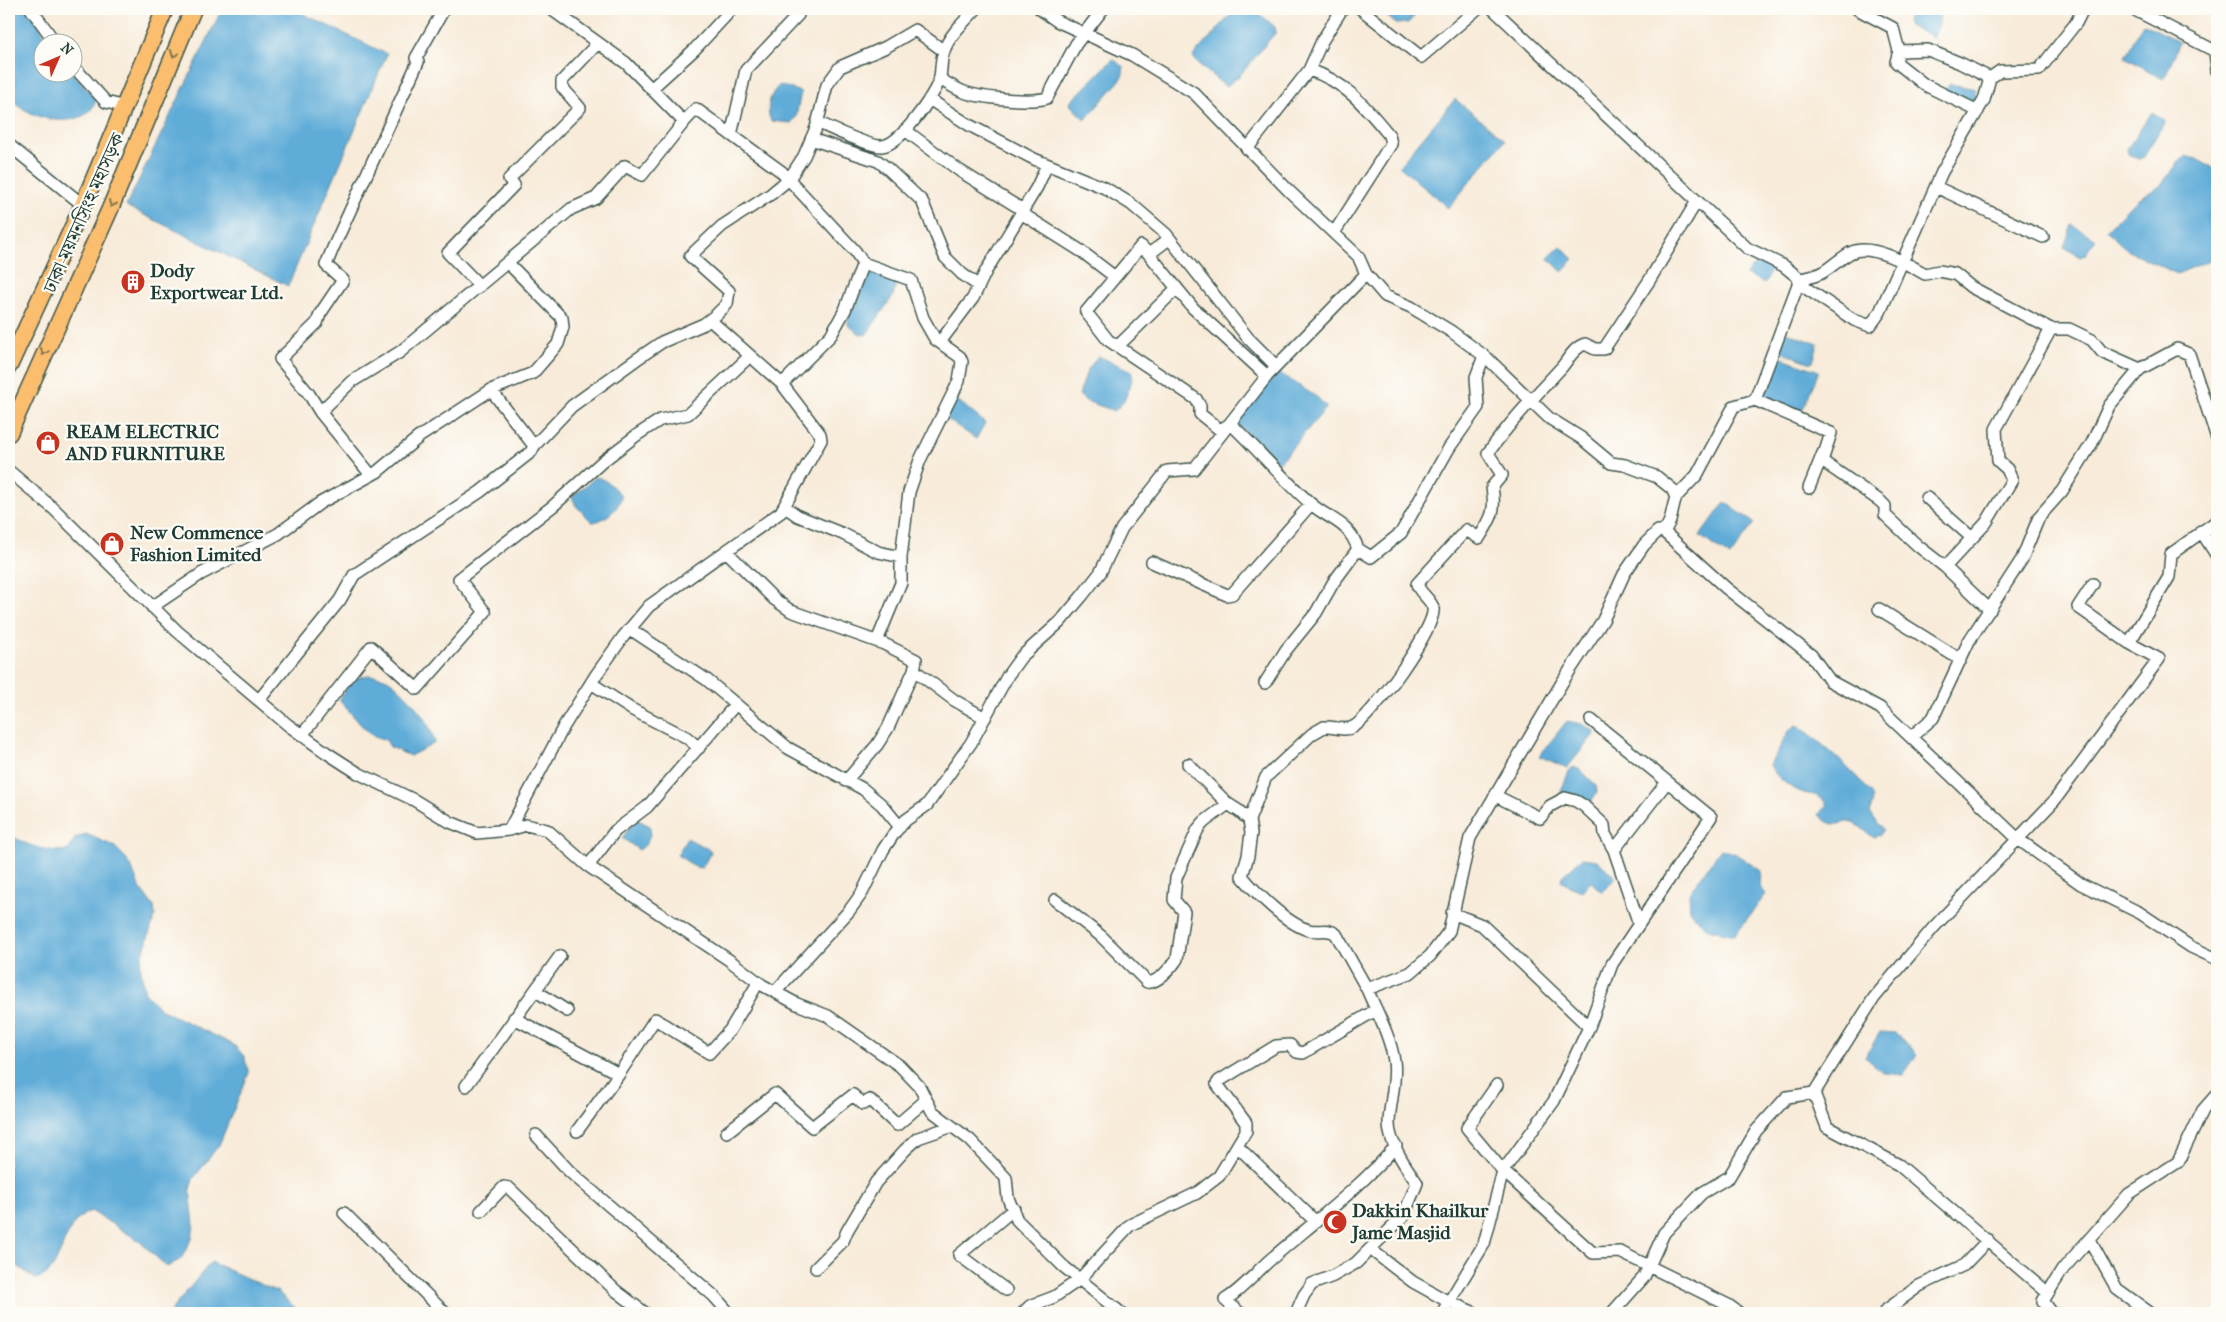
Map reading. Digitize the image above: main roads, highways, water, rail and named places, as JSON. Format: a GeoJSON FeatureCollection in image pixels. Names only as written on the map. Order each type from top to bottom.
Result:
{"type":"FeatureCollection","features":[{"type":"Feature","properties":{"kind":"highway","name":"ঢাকা-ময়মনসিংহ মহাসড়ক"},"geometry":{"type":"LineString","coordinates":[[9,366],[125,107],[165,9]]}},
{"type":"Feature","properties":{"kind":"highway","name":"ঢাকা-ময়মনসিংহ মহাসড়ক"},"geometry":{"type":"LineString","coordinates":[[9,433],[114,201],[193,9]]}},
{"type":"Feature","properties":{"kind":"water"},"geometry":{"type":"Polygon","coordinates":[[[9,9],[26,9],[35,18],[43,32],[32,32],[32,82],[81,82],[96,100],[86,114],[68,120],[58,120],[48,119],[28,111],[9,97],[9,9]]]}},
{"type":"Feature","properties":{"kind":"water"},"geometry":{"type":"Polygon","coordinates":[[[222,9],[293,9],[387,54],[288,286],[126,206],[222,9]]]}},
{"type":"Feature","properties":{"kind":"water"},"geometry":{"type":"Polygon","coordinates":[[[1236,9],[1254,9],[1275,27],[1276,32],[1240,75],[1226,87],[1196,62],[1193,56],[1236,9]]]}},
{"type":"Feature","properties":{"kind":"water"},"geometry":{"type":"Polygon","coordinates":[[[1379,9],[1421,9],[1408,23],[1396,24],[1379,9]]]}},
{"type":"Feature","properties":{"kind":"water"},"geometry":{"type":"Polygon","coordinates":[[[1915,9],[1941,9],[1939,24],[1933,38],[1907,25],[1907,20],[1915,9]]]}},
{"type":"Feature","properties":{"kind":"water"},"geometry":{"type":"Polygon","coordinates":[[[2143,23],[2180,42],[2163,79],[2125,57],[2143,23]]]}},
{"type":"Feature","properties":{"kind":"water"},"geometry":{"type":"Polygon","coordinates":[[[1113,59],[1124,67],[1122,78],[1085,120],[1071,106],[1070,102],[1113,59]]]}},
{"type":"Feature","properties":{"kind":"water"},"geometry":{"type":"Polygon","coordinates":[[[1950,84],[1976,89],[1973,102],[1971,104],[1945,90],[1950,84]]]}},
{"type":"Feature","properties":{"kind":"water"},"geometry":{"type":"Polygon","coordinates":[[[780,85],[801,92],[796,117],[791,123],[771,121],[769,116],[768,111],[771,97],[780,85]]]}},
{"type":"Feature","properties":{"kind":"water"},"geometry":{"type":"Polygon","coordinates":[[[1455,99],[1505,140],[1448,208],[1399,166],[1455,99]]]}},
{"type":"Feature","properties":{"kind":"water"},"geometry":{"type":"Polygon","coordinates":[[[2152,112],[2165,121],[2144,157],[2139,159],[2128,154],[2127,149],[2152,112]]]}},
{"type":"Feature","properties":{"kind":"water"},"geometry":{"type":"Polygon","coordinates":[[[2184,156],[2197,159],[2217,171],[2217,249],[2208,261],[2177,274],[2127,250],[2106,230],[2137,199],[2159,187],[2184,156]]]}},
{"type":"Feature","properties":{"kind":"water"},"geometry":{"type":"Polygon","coordinates":[[[2072,225],[2096,239],[2085,255],[2080,257],[2064,247],[2072,225]]]}},
{"type":"Feature","properties":{"kind":"water"},"geometry":{"type":"Polygon","coordinates":[[[1561,246],[1574,259],[1562,272],[1548,258],[1561,246]]]}},
{"type":"Feature","properties":{"kind":"water"},"geometry":{"type":"Polygon","coordinates":[[[1759,260],[1773,266],[1765,283],[1746,274],[1759,260]]]}},
{"type":"Feature","properties":{"kind":"water"},"geometry":{"type":"Polygon","coordinates":[[[864,269],[896,278],[897,281],[893,296],[866,335],[860,334],[848,325],[848,313],[864,269]]]}},
{"type":"Feature","properties":{"kind":"water"},"geometry":{"type":"Polygon","coordinates":[[[1786,332],[1818,344],[1813,362],[1811,363],[1779,351],[1786,332]]]}},
{"type":"Feature","properties":{"kind":"water"},"geometry":{"type":"Polygon","coordinates":[[[1098,356],[1132,371],[1128,393],[1114,411],[1086,401],[1079,395],[1087,371],[1098,356]]]}},
{"type":"Feature","properties":{"kind":"water"},"geometry":{"type":"Polygon","coordinates":[[[1777,356],[1819,371],[1800,416],[1763,402],[1777,356]]]}},
{"type":"Feature","properties":{"kind":"water"},"geometry":{"type":"Polygon","coordinates":[[[1278,372],[1318,398],[1327,407],[1279,463],[1236,423],[1278,372]]]}},
{"type":"Feature","properties":{"kind":"water"},"geometry":{"type":"Polygon","coordinates":[[[955,398],[985,423],[976,439],[944,417],[955,398]]]}},
{"type":"Feature","properties":{"kind":"water"},"geometry":{"type":"Polygon","coordinates":[[[596,477],[610,484],[621,496],[618,505],[611,514],[601,520],[592,522],[576,506],[572,497],[596,477]]]}},
{"type":"Feature","properties":{"kind":"water"},"geometry":{"type":"Polygon","coordinates":[[[1725,502],[1754,523],[1730,557],[1700,536],[1725,502]]]}},
{"type":"Feature","properties":{"kind":"water"},"geometry":{"type":"Polygon","coordinates":[[[368,675],[387,679],[409,698],[429,726],[435,743],[410,756],[390,747],[386,740],[371,735],[363,727],[339,700],[353,679],[368,675]]]}},
{"type":"Feature","properties":{"kind":"water"},"geometry":{"type":"Polygon","coordinates":[[[1567,721],[1582,724],[1596,732],[1567,768],[1539,756],[1567,721]]]}},
{"type":"Feature","properties":{"kind":"water"},"geometry":{"type":"Polygon","coordinates":[[[1796,725],[1823,745],[1867,788],[1873,799],[1870,813],[1883,829],[1881,834],[1874,838],[1854,822],[1829,823],[1819,815],[1827,806],[1821,798],[1791,788],[1775,773],[1770,765],[1789,731],[1796,725]]]}},
{"type":"Feature","properties":{"kind":"water"},"geometry":{"type":"Polygon","coordinates":[[[1573,767],[1581,770],[1596,786],[1597,792],[1590,804],[1564,797],[1561,791],[1569,771],[1573,767]]]}},
{"type":"Feature","properties":{"kind":"water"},"geometry":{"type":"Polygon","coordinates":[[[636,819],[650,826],[650,836],[647,843],[639,850],[622,838],[636,819]]]}},
{"type":"Feature","properties":{"kind":"water"},"geometry":{"type":"Polygon","coordinates":[[[9,834],[30,845],[61,851],[69,850],[75,838],[86,834],[114,846],[131,866],[139,886],[154,907],[155,915],[140,964],[145,993],[160,1009],[234,1045],[244,1056],[249,1073],[219,1145],[193,1179],[190,1189],[194,1225],[192,1238],[181,1259],[167,1267],[138,1240],[91,1211],[80,1218],[72,1227],[58,1259],[45,1275],[35,1279],[15,1264],[9,1254],[9,834]]]}},
{"type":"Feature","properties":{"kind":"water"},"geometry":{"type":"Polygon","coordinates":[[[687,838],[711,852],[702,868],[696,867],[677,855],[687,838]]]}},
{"type":"Feature","properties":{"kind":"water"},"geometry":{"type":"Polygon","coordinates":[[[1721,849],[1736,854],[1761,871],[1760,887],[1766,894],[1735,935],[1708,929],[1690,912],[1689,893],[1721,849]]]}},
{"type":"Feature","properties":{"kind":"water"},"geometry":{"type":"Polygon","coordinates":[[[1582,858],[1597,860],[1616,878],[1602,892],[1591,882],[1582,891],[1569,886],[1561,880],[1562,876],[1582,858]]]}},
{"type":"Feature","properties":{"kind":"water"},"geometry":{"type":"Polygon","coordinates":[[[1880,1032],[1896,1033],[1917,1055],[1903,1075],[1884,1073],[1865,1057],[1880,1032]]]}},
{"type":"Feature","properties":{"kind":"water"},"geometry":{"type":"Polygon","coordinates":[[[211,1262],[278,1292],[301,1313],[169,1313],[211,1262]]]}},
{"type":"Feature","properties":{"kind":"place","name":"Dody Exportwear Ltd."},"geometry":{"type":"Point","coordinates":[133,282]}},
{"type":"Feature","properties":{"kind":"place","name":"REAM ELECTRIC AND FURNITURE"},"geometry":{"type":"Point","coordinates":[48,443]}},
{"type":"Feature","properties":{"kind":"place","name":"New Commence Fashion Limited"},"geometry":{"type":"Point","coordinates":[112,544]}},
{"type":"Feature","properties":{"kind":"place","name":"Dakkin Khailkur Jame Masjid"},"geometry":{"type":"Point","coordinates":[1335,1222]}}]}
